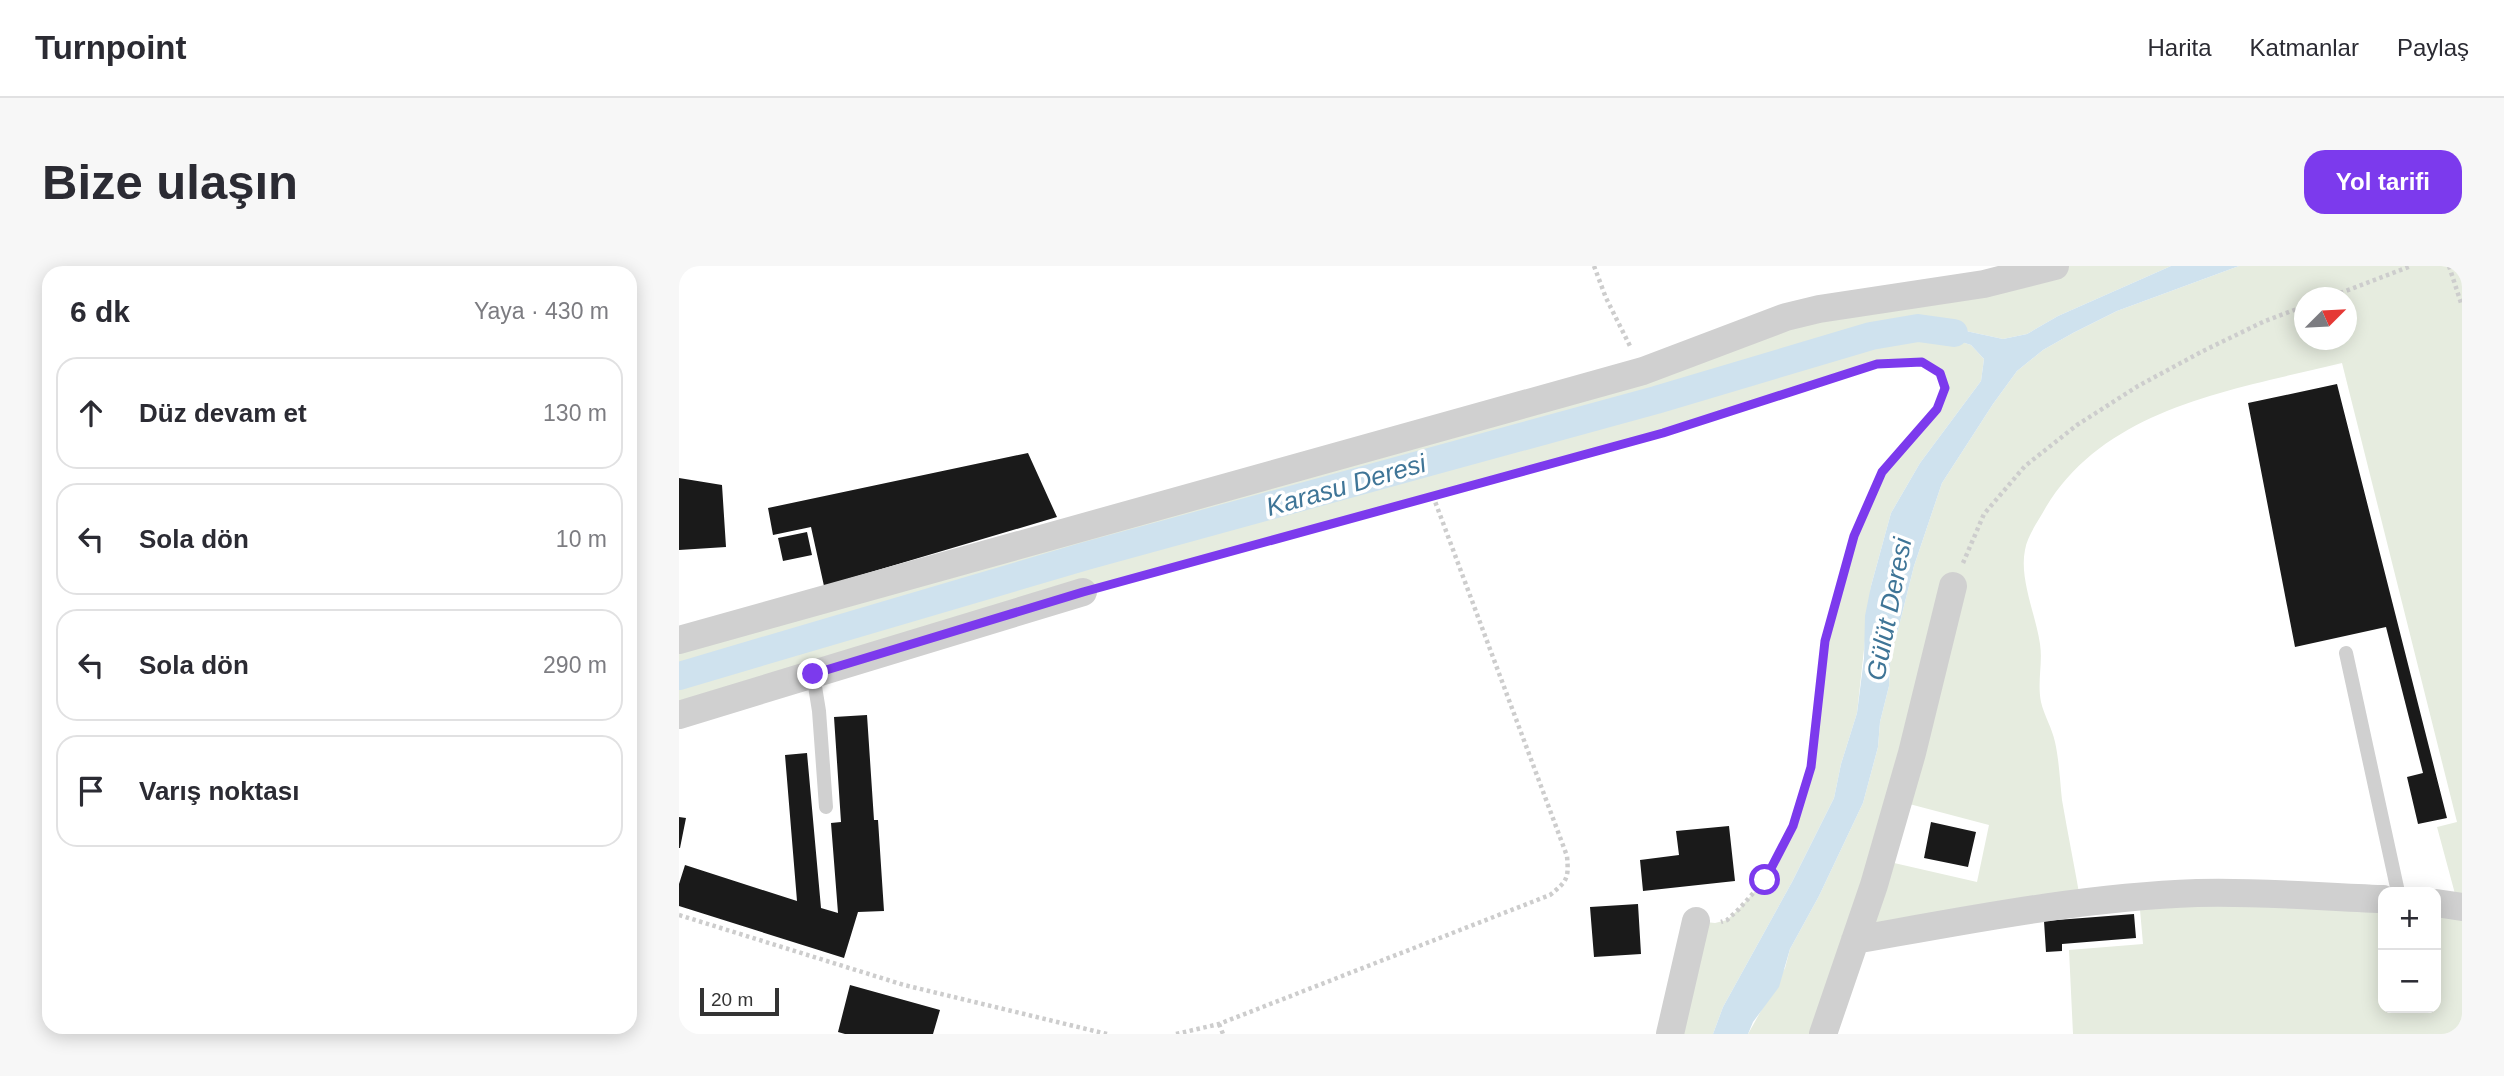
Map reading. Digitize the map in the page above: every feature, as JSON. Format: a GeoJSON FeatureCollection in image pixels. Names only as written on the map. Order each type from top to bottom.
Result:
{"type":"FeatureCollection","features":[{"type":"Feature","properties":{"kind":"street"},"geometry":{"type":"LineString","coordinates":[[679,640],[1643,371],[1786,317],[1983,275],[2055,266]]}},
{"type":"Feature","properties":{"kind":"street"},"geometry":{"type":"LineString","coordinates":[[1823,1034],[1855,940],[1912,753],[1953,586]]}},
{"type":"Feature","properties":{"kind":"street"},"geometry":{"type":"LineString","coordinates":[[679,715],[1083,592]]}},
{"type":"Feature","properties":{"kind":"street"},"geometry":{"type":"LineString","coordinates":[[1855,940],[1996,915],[2101,901],[2198,893],[2378,899]]}},
{"type":"Feature","properties":{"kind":"street"},"geometry":{"type":"LineString","coordinates":[[2441,904],[2462,907]]}},
{"type":"Feature","properties":{"kind":"street"},"geometry":{"type":"LineString","coordinates":[[1670,1034],[1696,921]]}},
{"type":"Feature","properties":{"kind":"lane"},"geometry":{"type":"LineString","coordinates":[[2346,653],[2397,887]]}},
{"type":"Feature","properties":{"kind":"lane"},"geometry":{"type":"LineString","coordinates":[[813,674],[819,711],[826,807]]}},
{"type":"Feature","properties":{"kind":"path"},"geometry":{"type":"LineString","coordinates":[[1594,266],[1606,298],[1643,371]]}},
{"type":"Feature","properties":{"kind":"path"},"geometry":{"type":"LineString","coordinates":[[2356,287],[2411,266]]}},
{"type":"Feature","properties":{"kind":"path"},"geometry":{"type":"LineString","coordinates":[[2449,266],[2462,306]]}},
{"type":"Feature","properties":{"kind":"path"},"geometry":{"type":"LineString","coordinates":[[1953,586],[1984,514],[2025,466],[2077,425],[2138,386],[2265,321],[2294,310]]}},
{"type":"Feature","properties":{"kind":"path"},"geometry":{"type":"LineString","coordinates":[[1083,592],[1663,433],[1877,364],[1922,362],[1940,373],[1945,388],[1937,409],[1882,472],[1854,536],[1825,641],[1811,767],[1793,826],[1765,880],[1739,909],[1727,920],[1714,923],[1696,921]]}},
{"type":"Feature","properties":{"kind":"path"},"geometry":{"type":"LineString","coordinates":[[1176,1034],[1219,1024],[1549,895],[1564,883],[1569,874],[1567,856],[1433,496]]}},
{"type":"Feature","properties":{"kind":"path"},"geometry":{"type":"LineString","coordinates":[[679,915],[904,985],[1107,1034]]}},
{"type":"Feature","properties":{"kind":"path"},"geometry":{"type":"LineString","coordinates":[[1219,1024],[1223,1034]]}},
{"type":"Feature","properties":{"kind":"shaded area"},"geometry":{"type":"Polygon","coordinates":[[[2055,266],[2171,266],[2058,316],[2027,334],[2003,339],[1952,328],[1922,329],[1971,345],[1984,359],[1981,381],[1920,463],[1891,513],[1871,586],[1857,713],[1841,764],[1834,798],[1792,882],[1723,1007],[1713,1034],[1670,1034],[1696,921],[1715,923],[1727,920],[1739,909],[1765,880],[1793,826],[1811,767],[1825,641],[1854,536],[1882,472],[1937,409],[1945,389],[1940,373],[1922,361],[1877,364],[1663,433],[1083,592],[679,715],[679,640],[1699,350],[2055,266]]]}},
{"type":"Feature","properties":{"kind":"shaded area"},"geometry":{"type":"Polygon","coordinates":[[[2239,266],[2462,266],[2462,1034],[2073,1034],[2069,950],[2143,944],[2139,898],[2378,899],[2378,1013],[2441,1013],[2441,903],[2458,905],[2437,827],[2457,822],[2342,363],[2218,393],[2139,424],[2103,446],[2072,473],[2046,507],[2031,534],[2025,550],[2024,573],[2040,644],[2040,695],[2056,749],[2062,800],[2081,904],[1856,940],[1823,1034],[1748,1034],[1785,968],[1790,949],[1819,896],[1863,803],[1878,747],[1880,722],[1889,686],[1891,646],[1942,483],[2017,371],[2043,350],[2117,311],[2239,266]],[[1898,801],[1881,860],[1977,882],[1989,825],[1898,801]]]}},
{"type":"Feature","properties":{"kind":"water","name":"Gülüt Deresi"},"geometry":{"type":"Polygon","coordinates":[[[2171,266],[2239,266],[2117,311],[2043,350],[2017,371],[1942,483],[1891,646],[1889,686],[1880,722],[1878,747],[1863,803],[1819,896],[1790,949],[1779,987],[1753,1022],[1748,1034],[1713,1034],[1723,1007],[1792,882],[1834,798],[1841,764],[1857,713],[1864,658],[1865,616],[1891,513],[1920,463],[1981,381],[1984,359],[1971,345],[1918,328],[1952,328],[2003,339],[2027,334],[2058,316],[2171,266]]]}},
{"type":"Feature","properties":{"kind":"building"},"geometry":{"type":"Polygon","coordinates":[[[2337,384],[2447,818],[2418,824],[2407,777],[2423,773],[2386,627],[2295,647],[2248,403],[2337,384]]]}},
{"type":"Feature","properties":{"kind":"building"},"geometry":{"type":"Polygon","coordinates":[[[1028,453],[1057,517],[824,586],[811,527],[773,535],[768,508],[1028,453]]]}},
{"type":"Feature","properties":{"kind":"building"},"geometry":{"type":"Polygon","coordinates":[[[679,478],[722,485],[726,547],[679,550],[679,478]]]}},
{"type":"Feature","properties":{"kind":"building"},"geometry":{"type":"Polygon","coordinates":[[[807,532],[812,555],[783,561],[778,538],[807,532]]]}},
{"type":"Feature","properties":{"kind":"building"},"geometry":{"type":"Polygon","coordinates":[[[867,715],[884,911],[858,912],[844,958],[679,906],[679,884],[685,865],[797,901],[785,755],[807,753],[821,908],[838,913],[831,823],[841,822],[834,717],[867,715]]]}},
{"type":"Feature","properties":{"kind":"building"},"geometry":{"type":"Polygon","coordinates":[[[679,817],[686,818],[680,848],[679,848],[679,817]]]}},
{"type":"Feature","properties":{"kind":"building"},"geometry":{"type":"Polygon","coordinates":[[[1931,822],[1976,832],[1968,867],[1924,858],[1931,822]]]}},
{"type":"Feature","properties":{"kind":"building"},"geometry":{"type":"Polygon","coordinates":[[[1729,826],[1735,881],[1643,891],[1640,860],[1679,855],[1676,831],[1729,826]]]}},
{"type":"Feature","properties":{"kind":"building"},"geometry":{"type":"Polygon","coordinates":[[[1638,904],[1641,954],[1594,957],[1590,907],[1638,904]]]}},
{"type":"Feature","properties":{"kind":"building"},"geometry":{"type":"Polygon","coordinates":[[[2134,914],[2136,938],[2062,944],[2062,951],[2046,952],[2044,921],[2134,914]]]}},
{"type":"Feature","properties":{"kind":"building"},"geometry":{"type":"Polygon","coordinates":[[[850,985],[940,1010],[933,1034],[838,1032],[850,985]]]}},
{"type":"Feature","properties":{"kind":"waterway","name":"Karasu Deresi"},"geometry":{"type":"LineString","coordinates":[[679,676],[1086,556],[1656,400],[1871,336],[1918,328],[1954,333]]}},
{"type":"Feature","properties":{"kind":"route"},"geometry":{"type":"LineString","coordinates":[[813,674],[1083,592],[1663,433],[1877,364],[1922,362],[1940,373],[1945,388],[1937,409],[1882,472],[1854,536],[1825,641],[1811,767],[1793,826],[1765,880]]}}]}
